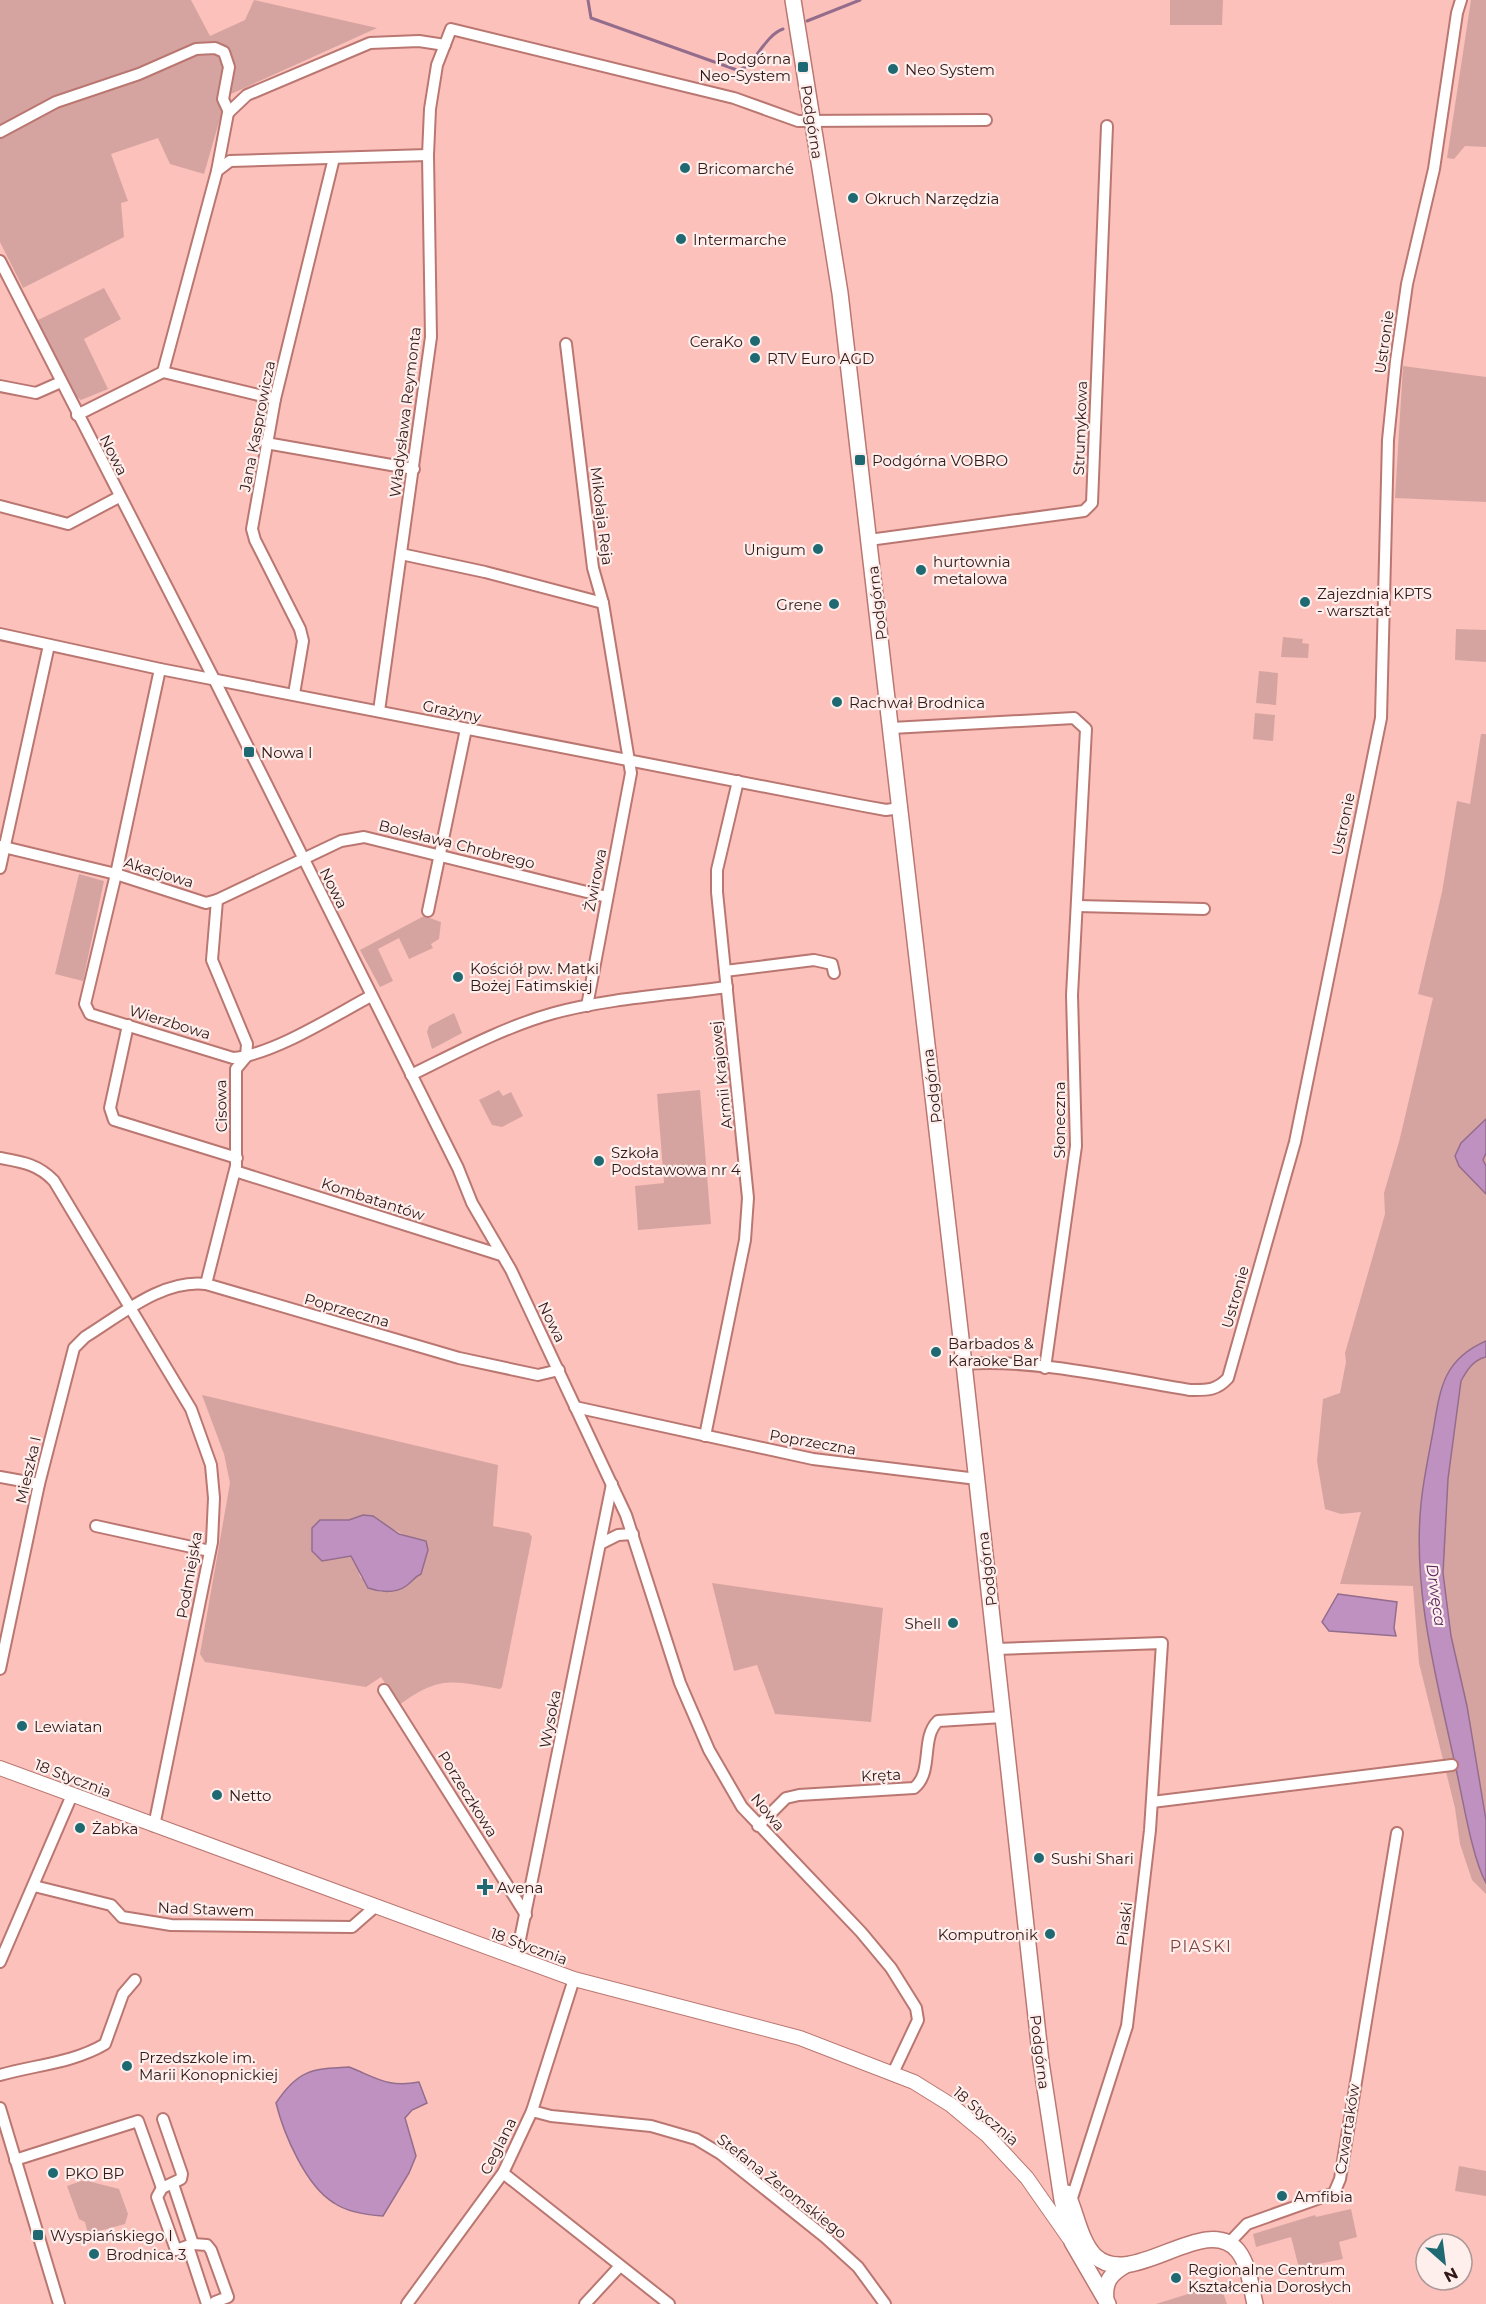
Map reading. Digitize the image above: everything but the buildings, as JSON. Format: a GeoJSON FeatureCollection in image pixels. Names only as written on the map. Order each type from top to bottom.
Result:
{"type":"FeatureCollection","features":[{"type":"Feature","properties":{"kind":"main road","name":"Podgórna"},"geometry":{"type":"LineString","coordinates":[[793,0],[840,293],[892,728],[1041,2062],[1058,2174],[1069,2204]]}},
{"type":"Feature","properties":{"kind":"main road"},"geometry":{"type":"LineString","coordinates":[[1069,2204],[1088,2247],[1095,2256],[1106,2263],[1126,2265]]}},
{"type":"Feature","properties":{"kind":"main road"},"geometry":{"type":"LineString","coordinates":[[1069,2204],[1072,2242],[1107,2302]]}},
{"type":"Feature","properties":{"kind":"main road"},"geometry":{"type":"LineString","coordinates":[[1107,2302],[1105,2288],[1108,2280],[1126,2265],[1207,2240],[1229,2243],[1242,2259],[1254,2304]]}},
{"type":"Feature","properties":{"kind":"street","name":"Ustronie"},"geometry":{"type":"LineString","coordinates":[[964,1364],[987,1362],[1045,1368],[1190,1390],[1211,1390],[1220,1387],[1228,1378],[1294,1142],[1380,718],[1388,440],[1396,360],[1407,284],[1434,168],[1457,13],[1461,0]]}},
{"type":"Feature","properties":{"kind":"street"},"geometry":{"type":"LineString","coordinates":[[163,372],[217,171],[229,113],[247,95],[370,43],[419,41],[445,45],[451,29],[734,98],[783,118],[986,120]]}},
{"type":"Feature","properties":{"kind":"street","name":"Władysława Reymonta"},"geometry":{"type":"LineString","coordinates":[[378,711],[431,337],[428,155],[437,65],[445,45]]}},
{"type":"Feature","properties":{"kind":"street"},"geometry":{"type":"LineString","coordinates":[[0,132],[56,102],[139,74],[196,48],[215,48],[224,52],[229,67],[223,99],[229,113]]}},
{"type":"Feature","properties":{"kind":"street","name":"Strumykowa"},"geometry":{"type":"LineString","coordinates":[[869,540],[1084,511],[1092,503],[1107,126]]}},
{"type":"Feature","properties":{"kind":"street"},"geometry":{"type":"LineString","coordinates":[[217,171],[230,161],[428,155]]}},
{"type":"Feature","properties":{"kind":"street","name":"Jana Kasprowicza"},"geometry":{"type":"LineString","coordinates":[[294,694],[303,641],[300,628],[255,540],[252,528],[275,399],[334,158]]}},
{"type":"Feature","properties":{"kind":"street","name":"Nowa"},"geometry":{"type":"LineString","coordinates":[[0,261],[77,416],[214,679],[458,1168],[472,1203],[559,1370],[633,1533],[693,1719],[742,1807],[861,1932],[891,1968],[913,2002],[919,2015],[918,2020],[894,2073]]}},
{"type":"Feature","properties":{"kind":"street","name":"Mikołaja Reja"},"geometry":{"type":"LineString","coordinates":[[566,344],[593,568],[603,603],[630,761]]}},
{"type":"Feature","properties":{"kind":"street"},"geometry":{"type":"LineString","coordinates":[[77,416],[163,372],[275,399]]}},
{"type":"Feature","properties":{"kind":"street"},"geometry":{"type":"LineString","coordinates":[[0,387],[36,393],[61,382]]}},
{"type":"Feature","properties":{"kind":"street"},"geometry":{"type":"LineString","coordinates":[[266,443],[414,469]]}},
{"type":"Feature","properties":{"kind":"street"},"geometry":{"type":"LineString","coordinates":[[0,506],[68,524],[119,497]]}},
{"type":"Feature","properties":{"kind":"street"},"geometry":{"type":"LineString","coordinates":[[401,554],[485,572],[603,603]]}},
{"type":"Feature","properties":{"kind":"street","name":"Grażyny"},"geometry":{"type":"LineString","coordinates":[[0,634],[160,669],[630,761],[886,810],[900,808]]}},
{"type":"Feature","properties":{"kind":"street"},"geometry":{"type":"LineString","coordinates":[[0,868],[2,847],[49,645]]}},
{"type":"Feature","properties":{"kind":"street","name":"Wierzbowa"},"geometry":{"type":"LineString","coordinates":[[160,669],[116,874],[85,1004],[90,1014],[233,1058],[246,1057]]}},
{"type":"Feature","properties":{"kind":"street","name":"Słoneczna"},"geometry":{"type":"LineString","coordinates":[[892,728],[1074,718],[1086,729],[1072,995],[1076,1146],[1045,1368]]}},
{"type":"Feature","properties":{"kind":"street"},"geometry":{"type":"LineString","coordinates":[[428,911],[466,729]]}},
{"type":"Feature","properties":{"kind":"street","name":"Żwirowa"},"geometry":{"type":"LineString","coordinates":[[587,1006],[631,773],[630,761]]}},
{"type":"Feature","properties":{"kind":"street","name":"Armii Krajowej"},"geometry":{"type":"LineString","coordinates":[[705,1436],[745,1240],[748,1198],[717,892],[717,870],[738,781]]}},
{"type":"Feature","properties":{"kind":"street","name":"Bolesława Chrobrego"},"geometry":{"type":"LineString","coordinates":[[303,860],[341,841],[364,837],[441,854],[607,897]]}},
{"type":"Feature","properties":{"kind":"street","name":"Akacjowa"},"geometry":{"type":"LineString","coordinates":[[2,847],[116,874],[206,903],[217,900]]}},
{"type":"Feature","properties":{"kind":"street"},"geometry":{"type":"LineString","coordinates":[[217,900],[303,860]]}},
{"type":"Feature","properties":{"kind":"street","name":"Cisowa"},"geometry":{"type":"LineString","coordinates":[[206,1284],[235,1171],[237,1158],[236,1069],[246,1057],[247,1044],[212,960],[217,900]]}},
{"type":"Feature","properties":{"kind":"street"},"geometry":{"type":"LineString","coordinates":[[1077,906],[1204,909]]}},
{"type":"Feature","properties":{"kind":"street"},"geometry":{"type":"LineString","coordinates":[[725,971],[814,960],[832,964],[834,974]]}},
{"type":"Feature","properties":{"kind":"street"},"geometry":{"type":"LineString","coordinates":[[411,1075],[493,1034],[554,1013],[587,1006],[727,987]]}},
{"type":"Feature","properties":{"kind":"street"},"geometry":{"type":"LineString","coordinates":[[246,1057],[371,996]]}},
{"type":"Feature","properties":{"kind":"street"},"geometry":{"type":"LineString","coordinates":[[128,1025],[110,1108],[114,1120],[237,1158]]}},
{"type":"Feature","properties":{"kind":"street","name":"Podmiejska"},"geometry":{"type":"LineString","coordinates":[[0,1158],[31,1164],[45,1171],[54,1181],[191,1409],[204,1440],[211,1466],[214,1498],[210,1551],[154,1826]]}},
{"type":"Feature","properties":{"kind":"street","name":"Kombatantów"},"geometry":{"type":"LineString","coordinates":[[235,1171],[501,1255]]}},
{"type":"Feature","properties":{"kind":"street","name":"Poprzeczna"},"geometry":{"type":"LineString","coordinates":[[132,1308],[170,1286],[190,1282],[206,1284],[459,1358],[538,1375],[559,1370]]}},
{"type":"Feature","properties":{"kind":"street","name":"Mieszka I"},"geometry":{"type":"LineString","coordinates":[[0,1670],[5,1624],[74,1348],[85,1337],[132,1308]]}},
{"type":"Feature","properties":{"kind":"street","name":"Poprzeczna"},"geometry":{"type":"LineString","coordinates":[[576,1407],[813,1460],[977,1479]]}},
{"type":"Feature","properties":{"kind":"street"},"geometry":{"type":"LineString","coordinates":[[0,1477],[39,1484]]}},
{"type":"Feature","properties":{"kind":"street","name":"Wysoka"},"geometry":{"type":"LineString","coordinates":[[516,1959],[612,1484]]}},
{"type":"Feature","properties":{"kind":"street"},"geometry":{"type":"LineString","coordinates":[[96,1526],[210,1551]]}},
{"type":"Feature","properties":{"kind":"street"},"geometry":{"type":"LineString","coordinates":[[600,1544],[618,1535],[633,1533]]}},
{"type":"Feature","properties":{"kind":"street","name":"Piaski"},"geometry":{"type":"LineString","coordinates":[[996,1649],[1162,1643],[1152,1802],[1127,2026],[1100,2115],[1069,2204]]}},
{"type":"Feature","properties":{"kind":"street","name":"Porzeczkowa"},"geometry":{"type":"LineString","coordinates":[[384,1690],[526,1915]]}},
{"type":"Feature","properties":{"kind":"street","name":"Kręta"},"geometry":{"type":"LineString","coordinates":[[758,1826],[786,1798],[799,1795],[914,1788],[921,1781],[931,1729],[938,1721],[1003,1717]]}},
{"type":"Feature","properties":{"kind":"street"},"geometry":{"type":"LineString","coordinates":[[1152,1802],[1452,1765]]}},
{"type":"Feature","properties":{"kind":"street","name":"18 Stycznia"},"geometry":{"type":"LineString","coordinates":[[0,1768],[574,1979],[800,2038],[894,2073],[922,2087],[964,2116],[1027,2178],[1072,2242]]}},
{"type":"Feature","properties":{"kind":"street"},"geometry":{"type":"LineString","coordinates":[[0,1962],[72,1796]]}},
{"type":"Feature","properties":{"kind":"street","name":"Czwartaków"},"geometry":{"type":"LineString","coordinates":[[1229,2243],[1247,2224],[1334,2193],[1340,2179],[1397,1833]]}},
{"type":"Feature","properties":{"kind":"street","name":"Nad Stawem"},"geometry":{"type":"LineString","coordinates":[[34,1886],[111,1905],[122,1917],[171,1925],[352,1927],[376,1906]]}},
{"type":"Feature","properties":{"kind":"street","name":"Ceglana"},"geometry":{"type":"LineString","coordinates":[[407,2304],[503,2174],[532,2111],[574,1979]]}},
{"type":"Feature","properties":{"kind":"street"},"geometry":{"type":"LineString","coordinates":[[0,2075],[68,2060],[91,2053],[105,2044],[111,2034],[123,1994],[135,1980]]}},
{"type":"Feature","properties":{"kind":"street"},"geometry":{"type":"LineString","coordinates":[[0,2108],[59,2304]]}},
{"type":"Feature","properties":{"kind":"street","name":"Stefana Żeromskiego"},"geometry":{"type":"LineString","coordinates":[[532,2111],[551,2116],[651,2126],[696,2139],[721,2154],[825,2237],[858,2267],[885,2304]]}},
{"type":"Feature","properties":{"kind":"street"},"geometry":{"type":"LineString","coordinates":[[15,2160],[138,2121],[168,2186],[190,2245],[212,2303],[228,2297],[212,2250],[207,2245],[190,2245],[176,2250],[157,2197],[168,2186],[181,2179],[181,2169],[163,2119]]}},
{"type":"Feature","properties":{"kind":"street"},"geometry":{"type":"LineString","coordinates":[[503,2174],[669,2304]]}},
{"type":"Feature","properties":{"kind":"street","name":"18 Stycznia"},"geometry":{"type":"LineString","coordinates":[[1027,2178],[1069,2204]]}},
{"type":"Feature","properties":{"kind":"street"},"geometry":{"type":"LineString","coordinates":[[585,2304],[620,2266]]}},
{"type":"Feature","properties":{"kind":"shaded area"},"geometry":{"type":"Polygon","coordinates":[[[0,0],[191,0],[210,36],[245,20],[254,0],[377,28],[231,94],[224,105],[204,174],[170,164],[158,138],[111,154],[128,201],[121,203],[124,237],[23,288],[0,242],[0,0]]]}},
{"type":"Feature","properties":{"kind":"shaded area"},"geometry":{"type":"Polygon","coordinates":[[[1170,0],[1223,0],[1222,25],[1170,25],[1170,0]]]}},
{"type":"Feature","properties":{"kind":"shaded area"},"geometry":{"type":"Polygon","coordinates":[[[1471,0],[1486,0],[1486,147],[1465,146],[1454,159],[1447,158],[1471,0]]]}},
{"type":"Feature","properties":{"kind":"shaded area"},"geometry":{"type":"Polygon","coordinates":[[[104,288],[121,319],[84,339],[108,389],[81,400],[73,394],[36,321],[104,288]]]}},
{"type":"Feature","properties":{"kind":"shaded area"},"geometry":{"type":"Polygon","coordinates":[[[1403,366],[1486,377],[1486,502],[1395,498],[1403,366]]]}},
{"type":"Feature","properties":{"kind":"shaded area"},"geometry":{"type":"Polygon","coordinates":[[[1456,629],[1486,630],[1486,662],[1455,660],[1456,629]]]}},
{"type":"Feature","properties":{"kind":"shaded area"},"geometry":{"type":"Polygon","coordinates":[[[1283,637],[1303,639],[1302,643],[1309,644],[1308,658],[1281,657],[1283,637]]]}},
{"type":"Feature","properties":{"kind":"shaded area"},"geometry":{"type":"Polygon","coordinates":[[[1259,671],[1278,673],[1276,705],[1256,703],[1259,671]]]}},
{"type":"Feature","properties":{"kind":"shaded area"},"geometry":{"type":"Polygon","coordinates":[[[1255,713],[1275,715],[1273,741],[1253,739],[1255,713]]]}},
{"type":"Feature","properties":{"kind":"shaded area"},"geometry":{"type":"Polygon","coordinates":[[[1481,734],[1486,734],[1486,1894],[1472,1880],[1460,1844],[1455,1808],[1419,1663],[1413,1586],[1340,1584],[1361,1512],[1341,1514],[1325,1509],[1317,1461],[1323,1399],[1340,1393],[1346,1362],[1345,1353],[1385,1214],[1384,1193],[1399,1142],[1433,998],[1418,994],[1442,892],[1457,801],[1470,804],[1481,734]]]}},
{"type":"Feature","properties":{"kind":"shaded area"},"geometry":{"type":"Polygon","coordinates":[[[79,874],[104,881],[83,981],[55,974],[79,874]]]}},
{"type":"Feature","properties":{"kind":"shaded area"},"geometry":{"type":"Polygon","coordinates":[[[424,916],[441,922],[439,939],[431,944],[433,948],[409,959],[399,938],[378,949],[393,981],[380,987],[360,950],[424,916]]]}},
{"type":"Feature","properties":{"kind":"shaded area"},"geometry":{"type":"Polygon","coordinates":[[[454,1013],[462,1033],[432,1049],[427,1032],[429,1026],[454,1013]]]}},
{"type":"Feature","properties":{"kind":"shaded area"},"geometry":{"type":"Polygon","coordinates":[[[499,1090],[503,1096],[511,1092],[523,1116],[502,1127],[492,1125],[479,1100],[499,1090]]]}},
{"type":"Feature","properties":{"kind":"shaded area"},"geometry":{"type":"Polygon","coordinates":[[[700,1090],[711,1224],[638,1230],[635,1186],[664,1183],[657,1094],[700,1090]]]}},
{"type":"Feature","properties":{"kind":"shaded area"},"geometry":{"type":"Polygon","coordinates":[[[202,1395],[498,1465],[493,1526],[529,1533],[532,1537],[502,1687],[500,1689],[447,1683],[425,1689],[399,1705],[381,1677],[366,1687],[205,1662],[200,1654],[230,1483],[224,1454],[202,1395]],[[373,1516],[339,1521],[320,1520],[312,1528],[312,1550],[316,1556],[351,1556],[357,1564],[360,1577],[381,1592],[407,1586],[414,1577],[421,1573],[428,1550],[373,1516]]]}},
{"type":"Feature","properties":{"kind":"shaded area"},"geometry":{"type":"Polygon","coordinates":[[[712,1583],[883,1608],[871,1722],[775,1714],[757,1665],[734,1671],[712,1583]]]}},
{"type":"Feature","properties":{"kind":"shaded area"},"geometry":{"type":"Polygon","coordinates":[[[1459,2166],[1486,2171],[1486,2196],[1455,2191],[1459,2166]]]}},
{"type":"Feature","properties":{"kind":"shaded area"},"geometry":{"type":"Polygon","coordinates":[[[84,2180],[119,2189],[128,2214],[125,2224],[88,2234],[85,2222],[79,2219],[67,2186],[84,2180]]]}},
{"type":"Feature","properties":{"kind":"shaded area"},"geometry":{"type":"Polygon","coordinates":[[[1351,2209],[1357,2237],[1339,2242],[1343,2259],[1299,2268],[1291,2237],[1256,2247],[1253,2234],[1315,2215],[1316,2217],[1351,2209]]]}},
{"type":"Feature","properties":{"kind":"shaded area"},"geometry":{"type":"Polygon","coordinates":[[[1220,2284],[1227,2304],[1156,2304],[1220,2284]]]}},
{"type":"Feature","properties":{"kind":"water"},"geometry":{"type":"Polygon","coordinates":[[[1486,1119],[1486,1153],[1483,1160],[1486,1166],[1486,1194],[1459,1166],[1455,1156],[1461,1143],[1486,1119]]]}},
{"type":"Feature","properties":{"kind":"water","name":"Drwęca"},"geometry":{"type":"Polygon","coordinates":[[[1486,1341],[1486,1357],[1474,1363],[1461,1381],[1448,1479],[1443,1573],[1451,1636],[1467,1706],[1486,1820],[1486,1883],[1472,1844],[1428,1638],[1420,1571],[1419,1537],[1424,1479],[1440,1393],[1445,1380],[1459,1358],[1486,1341]]]}},
{"type":"Feature","properties":{"kind":"water"},"geometry":{"type":"Polygon","coordinates":[[[363,1515],[373,1516],[399,1534],[426,1541],[428,1550],[421,1574],[402,1589],[387,1592],[368,1588],[351,1556],[322,1561],[312,1551],[312,1528],[320,1520],[349,1520],[363,1515]]]}},
{"type":"Feature","properties":{"kind":"water"},"geometry":{"type":"Polygon","coordinates":[[[1338,1594],[1397,1602],[1394,1628],[1396,1636],[1329,1631],[1322,1622],[1338,1594]]]}},
{"type":"Feature","properties":{"kind":"water"},"geometry":{"type":"Polygon","coordinates":[[[349,2067],[391,2083],[419,2082],[427,2103],[412,2110],[405,2118],[416,2156],[409,2173],[383,2216],[345,2209],[334,2203],[314,2185],[290,2144],[276,2103],[291,2084],[306,2073],[349,2067]]]}},
{"type":"Feature","properties":{"kind":"waterway"},"geometry":{"type":"LineString","coordinates":[[588,0],[591,18],[737,70],[749,64],[770,38],[783,29]]}},
{"type":"Feature","properties":{"kind":"waterway"},"geometry":{"type":"LineString","coordinates":[[807,21],[860,0]]}},
{"type":"Feature","properties":{"kind":"place","name":"Podgórna Neo-System"},"geometry":{"type":"Point","coordinates":[803,67]}},
{"type":"Feature","properties":{"kind":"place","name":"Neo System"},"geometry":{"type":"Point","coordinates":[893,69]}},
{"type":"Feature","properties":{"kind":"place","name":"Bricomarché"},"geometry":{"type":"Point","coordinates":[685,168]}},
{"type":"Feature","properties":{"kind":"place","name":"Okruch Narzędzia"},"geometry":{"type":"Point","coordinates":[853,198]}},
{"type":"Feature","properties":{"kind":"place","name":"Intermarche"},"geometry":{"type":"Point","coordinates":[681,239]}},
{"type":"Feature","properties":{"kind":"place","name":"CeraKo"},"geometry":{"type":"Point","coordinates":[755,341]}},
{"type":"Feature","properties":{"kind":"place","name":"RTV Euro AGD"},"geometry":{"type":"Point","coordinates":[755,358]}},
{"type":"Feature","properties":{"kind":"place","name":"Podgórna VOBRO"},"geometry":{"type":"Point","coordinates":[860,460]}},
{"type":"Feature","properties":{"kind":"place","name":"Unigum"},"geometry":{"type":"Point","coordinates":[818,549]}},
{"type":"Feature","properties":{"kind":"place","name":"hurtownia metalowa"},"geometry":{"type":"Point","coordinates":[921,570]}},
{"type":"Feature","properties":{"kind":"place","name":"Zajezdnia KPTS - warsztat"},"geometry":{"type":"Point","coordinates":[1305,602]}},
{"type":"Feature","properties":{"kind":"place","name":"Grene"},"geometry":{"type":"Point","coordinates":[834,604]}},
{"type":"Feature","properties":{"kind":"place","name":"Rachwał Brodnica"},"geometry":{"type":"Point","coordinates":[837,702]}},
{"type":"Feature","properties":{"kind":"place","name":"Nowa I"},"geometry":{"type":"Point","coordinates":[249,752]}},
{"type":"Feature","properties":{"kind":"place","name":"Kościół pw. Matki Bożej Fatimskiej"},"geometry":{"type":"Point","coordinates":[458,977]}},
{"type":"Feature","properties":{"kind":"place","name":"Szkoła Podstawowa nr 4"},"geometry":{"type":"Point","coordinates":[599,1161]}},
{"type":"Feature","properties":{"kind":"place","name":"Barbados & Karaoke Bar"},"geometry":{"type":"Point","coordinates":[936,1352]}},
{"type":"Feature","properties":{"kind":"place","name":"Shell"},"geometry":{"type":"Point","coordinates":[953,1623]}},
{"type":"Feature","properties":{"kind":"place","name":"Lewiatan"},"geometry":{"type":"Point","coordinates":[22,1726]}},
{"type":"Feature","properties":{"kind":"place","name":"Netto"},"geometry":{"type":"Point","coordinates":[217,1795]}},
{"type":"Feature","properties":{"kind":"place","name":"Żabka"},"geometry":{"type":"Point","coordinates":[80,1828]}},
{"type":"Feature","properties":{"kind":"place","name":"Sushi Shari"},"geometry":{"type":"Point","coordinates":[1039,1858]}},
{"type":"Feature","properties":{"kind":"place","name":"Avena"},"geometry":{"type":"Point","coordinates":[485,1887]}},
{"type":"Feature","properties":{"kind":"place","name":"Komputronik"},"geometry":{"type":"Point","coordinates":[1050,1934]}},
{"type":"Feature","properties":{"kind":"place","name":"Przedszkole im. Marii Konopnickiej"},"geometry":{"type":"Point","coordinates":[127,2066]}},
{"type":"Feature","properties":{"kind":"place","name":"PKO BP"},"geometry":{"type":"Point","coordinates":[53,2173]}},
{"type":"Feature","properties":{"kind":"place","name":"Amfibia"},"geometry":{"type":"Point","coordinates":[1282,2196]}},
{"type":"Feature","properties":{"kind":"place","name":"Wyspiańskiego I"},"geometry":{"type":"Point","coordinates":[38,2235]}},
{"type":"Feature","properties":{"kind":"place","name":"Brodnica 3"},"geometry":{"type":"Point","coordinates":[94,2254]}},
{"type":"Feature","properties":{"kind":"place","name":"Regionalne Centrum Kształcenia Dorosłych"},"geometry":{"type":"Point","coordinates":[1176,2278]}},
{"type":"Feature","properties":{"kind":"district","name":"PIASKI"},"geometry":{"type":"Point","coordinates":[1201,1946]}}]}
